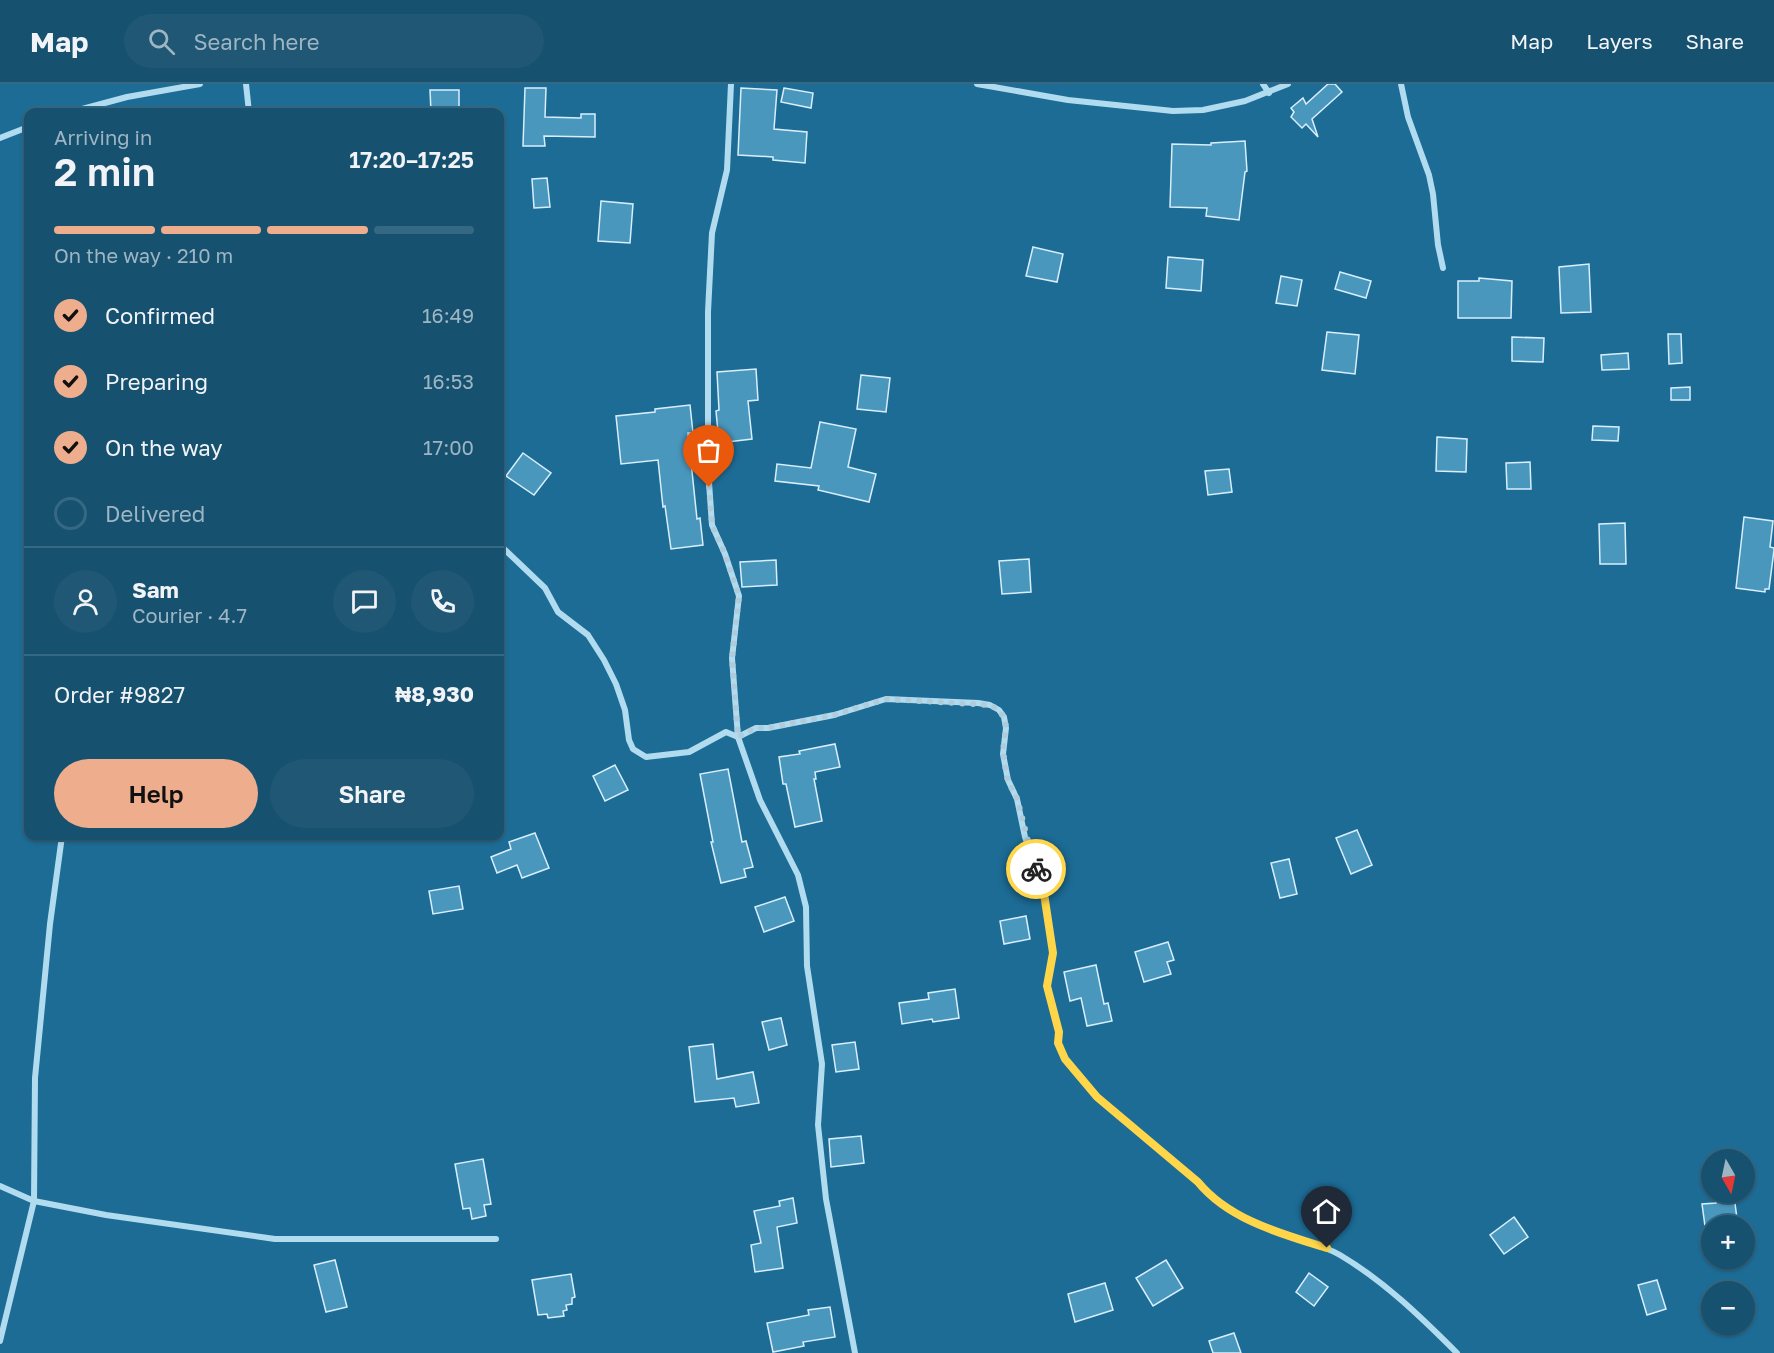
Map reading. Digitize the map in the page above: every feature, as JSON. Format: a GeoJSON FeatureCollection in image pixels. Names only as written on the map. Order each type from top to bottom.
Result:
{"type":"FeatureCollection","features":[{"type":"Feature","properties":{"kind":"street"},"geometry":{"type":"LineString","coordinates":[[86,108],[127,97],[200,84]]}},
{"type":"Feature","properties":{"kind":"street"},"geometry":{"type":"LineString","coordinates":[[246,84],[249,108]]}},
{"type":"Feature","properties":{"kind":"street"},"geometry":{"type":"LineString","coordinates":[[731,84],[727,170],[712,233],[708,312],[708,468],[712,525],[725,554],[739,596],[732,658],[738,737],[760,800],[798,875],[806,907],[807,966],[822,1064],[818,1125],[826,1198],[855,1353]]}},
{"type":"Feature","properties":{"kind":"street"},"geometry":{"type":"LineString","coordinates":[[977,84],[1068,100],[1173,111],[1203,110],[1245,101],[1288,84]]}},
{"type":"Feature","properties":{"kind":"street"},"geometry":{"type":"LineString","coordinates":[[1263,84],[1269,93]]}},
{"type":"Feature","properties":{"kind":"street"},"geometry":{"type":"LineString","coordinates":[[1401,84],[1408,117],[1429,175],[1443,268]]}},
{"type":"Feature","properties":{"kind":"street"},"geometry":{"type":"LineString","coordinates":[[0,138],[24,129]]}},
{"type":"Feature","properties":{"kind":"street"},"geometry":{"type":"LineString","coordinates":[[504,549],[545,588],[558,612],[582,629],[599,652],[619,692],[633,749],[646,757],[689,752],[726,732],[738,737],[756,728],[768,728],[834,715],[886,699],[978,702],[999,710],[1004,717],[1006,728],[1003,754],[1008,780],[1017,799],[1025,837],[1043,887],[1053,953],[1047,986],[1059,1032],[1058,1043],[1065,1059],[1097,1097],[1198,1182],[1212,1198],[1235,1214],[1327,1248],[1365,1270],[1416,1313],[1457,1353]]}},
{"type":"Feature","properties":{"kind":"street"},"geometry":{"type":"LineString","coordinates":[[0,1341],[34,1201],[35,1078],[50,924],[61,840]]}},
{"type":"Feature","properties":{"kind":"street"},"geometry":{"type":"LineString","coordinates":[[0,1186],[34,1201],[128,1218],[275,1239],[496,1239]]}},
{"type":"Feature","properties":{"kind":"building"},"geometry":{"type":"Polygon","coordinates":[[[1328,84],[1335,84],[1342,92],[1312,119],[1318,137],[1306,124],[1302,128],[1291,117],[1294,112],[1291,108],[1303,98],[1306,104],[1328,84]]]}},
{"type":"Feature","properties":{"kind":"building"},"geometry":{"type":"Polygon","coordinates":[[[525,88],[546,88],[545,117],[581,118],[581,114],[595,114],[595,137],[544,136],[545,146],[523,146],[525,88]]]}},
{"type":"Feature","properties":{"kind":"building"},"geometry":{"type":"Polygon","coordinates":[[[741,88],[777,90],[774,129],[807,132],[805,163],[773,160],[773,157],[738,155],[741,88]]]}},
{"type":"Feature","properties":{"kind":"building"},"geometry":{"type":"Polygon","coordinates":[[[784,88],[813,93],[811,108],[781,102],[784,88]]]}},
{"type":"Feature","properties":{"kind":"building"},"geometry":{"type":"Polygon","coordinates":[[[430,90],[459,90],[459,108],[431,108],[430,90]]]}},
{"type":"Feature","properties":{"kind":"building"},"geometry":{"type":"Polygon","coordinates":[[[1245,141],[1247,171],[1245,172],[1239,220],[1206,216],[1207,208],[1170,207],[1172,144],[1211,145],[1211,143],[1245,141]]]}},
{"type":"Feature","properties":{"kind":"building"},"geometry":{"type":"Polygon","coordinates":[[[547,178],[550,207],[534,208],[532,179],[547,178]]]}},
{"type":"Feature","properties":{"kind":"building"},"geometry":{"type":"Polygon","coordinates":[[[601,201],[633,204],[630,243],[598,241],[601,201]]]}},
{"type":"Feature","properties":{"kind":"building"},"geometry":{"type":"Polygon","coordinates":[[[1033,247],[1063,254],[1057,282],[1026,276],[1033,247]]]}},
{"type":"Feature","properties":{"kind":"building"},"geometry":{"type":"Polygon","coordinates":[[[1168,257],[1203,260],[1201,291],[1166,288],[1168,257]]]}},
{"type":"Feature","properties":{"kind":"building"},"geometry":{"type":"Polygon","coordinates":[[[1589,264],[1591,312],[1561,313],[1559,267],[1589,264]]]}},
{"type":"Feature","properties":{"kind":"building"},"geometry":{"type":"Polygon","coordinates":[[[1340,272],[1371,281],[1366,298],[1335,289],[1340,272]]]}},
{"type":"Feature","properties":{"kind":"building"},"geometry":{"type":"Polygon","coordinates":[[[1281,276],[1302,280],[1297,306],[1276,303],[1281,276]]]}},
{"type":"Feature","properties":{"kind":"building"},"geometry":{"type":"Polygon","coordinates":[[[1479,278],[1512,281],[1511,318],[1458,318],[1458,281],[1479,281],[1479,278]]]}},
{"type":"Feature","properties":{"kind":"building"},"geometry":{"type":"Polygon","coordinates":[[[1327,332],[1359,335],[1355,374],[1322,370],[1327,332]]]}},
{"type":"Feature","properties":{"kind":"building"},"geometry":{"type":"Polygon","coordinates":[[[1668,334],[1681,334],[1682,363],[1669,364],[1668,334]]]}},
{"type":"Feature","properties":{"kind":"building"},"geometry":{"type":"Polygon","coordinates":[[[1512,337],[1544,338],[1543,362],[1512,361],[1512,337]]]}},
{"type":"Feature","properties":{"kind":"building"},"geometry":{"type":"Polygon","coordinates":[[[1628,353],[1629,369],[1602,370],[1601,355],[1628,353]]]}},
{"type":"Feature","properties":{"kind":"building"},"geometry":{"type":"Polygon","coordinates":[[[756,369],[758,400],[748,401],[752,439],[719,443],[716,411],[719,410],[717,372],[756,369]]]}},
{"type":"Feature","properties":{"kind":"building"},"geometry":{"type":"Polygon","coordinates":[[[861,375],[890,378],[886,412],[857,409],[861,375]]]}},
{"type":"Feature","properties":{"kind":"building"},"geometry":{"type":"Polygon","coordinates":[[[1690,387],[1690,400],[1671,400],[1671,388],[1690,387]]]}},
{"type":"Feature","properties":{"kind":"building"},"geometry":{"type":"Polygon","coordinates":[[[690,405],[693,433],[688,433],[697,519],[700,518],[703,545],[671,549],[665,506],[663,507],[658,460],[621,464],[616,416],[690,405]]]}},
{"type":"Feature","properties":{"kind":"building"},"geometry":{"type":"Polygon","coordinates":[[[820,422],[856,429],[848,467],[876,474],[869,502],[818,490],[819,486],[775,481],[777,464],[811,468],[820,422]]]}},
{"type":"Feature","properties":{"kind":"building"},"geometry":{"type":"Polygon","coordinates":[[[1593,426],[1619,427],[1618,441],[1592,440],[1593,426]]]}},
{"type":"Feature","properties":{"kind":"building"},"geometry":{"type":"Polygon","coordinates":[[[1437,437],[1467,439],[1466,472],[1436,471],[1437,437]]]}},
{"type":"Feature","properties":{"kind":"building"},"geometry":{"type":"Polygon","coordinates":[[[523,453],[551,473],[534,495],[506,476],[523,453]]]}},
{"type":"Feature","properties":{"kind":"building"},"geometry":{"type":"Polygon","coordinates":[[[1530,462],[1531,489],[1507,489],[1506,463],[1530,462]]]}},
{"type":"Feature","properties":{"kind":"building"},"geometry":{"type":"Polygon","coordinates":[[[1229,469],[1232,492],[1208,495],[1205,471],[1229,469]]]}},
{"type":"Feature","properties":{"kind":"building"},"geometry":{"type":"Polygon","coordinates":[[[1744,517],[1773,521],[1770,547],[1774,550],[1769,589],[1765,589],[1765,592],[1736,588],[1744,517]]]}},
{"type":"Feature","properties":{"kind":"building"},"geometry":{"type":"Polygon","coordinates":[[[1625,523],[1626,564],[1600,564],[1599,524],[1625,523]]]}},
{"type":"Feature","properties":{"kind":"building"},"geometry":{"type":"Polygon","coordinates":[[[1029,559],[1031,592],[1002,594],[999,561],[1029,559]]]}},
{"type":"Feature","properties":{"kind":"building"},"geometry":{"type":"Polygon","coordinates":[[[776,560],[777,585],[742,587],[740,562],[776,560]]]}},
{"type":"Feature","properties":{"kind":"building"},"geometry":{"type":"Polygon","coordinates":[[[835,744],[840,767],[815,772],[816,779],[814,779],[822,821],[795,827],[786,784],[783,784],[779,757],[800,754],[799,751],[835,744]]]}},
{"type":"Feature","properties":{"kind":"building"},"geometry":{"type":"Polygon","coordinates":[[[615,765],[628,790],[605,801],[593,776],[615,765]]]}},
{"type":"Feature","properties":{"kind":"building"},"geometry":{"type":"Polygon","coordinates":[[[728,769],[742,842],[746,841],[753,867],[744,869],[746,877],[721,883],[711,842],[713,842],[700,774],[728,769]]]}},
{"type":"Feature","properties":{"kind":"building"},"geometry":{"type":"Polygon","coordinates":[[[1357,830],[1372,865],[1351,874],[1336,838],[1357,830]]]}},
{"type":"Feature","properties":{"kind":"building"},"geometry":{"type":"Polygon","coordinates":[[[535,833],[549,868],[522,878],[517,865],[497,873],[491,857],[511,849],[509,842],[535,833]]]}},
{"type":"Feature","properties":{"kind":"building"},"geometry":{"type":"Polygon","coordinates":[[[1289,859],[1297,894],[1280,898],[1271,863],[1289,859]]]}},
{"type":"Feature","properties":{"kind":"building"},"geometry":{"type":"Polygon","coordinates":[[[459,886],[463,909],[433,914],[429,891],[459,886]]]}},
{"type":"Feature","properties":{"kind":"building"},"geometry":{"type":"Polygon","coordinates":[[[785,897],[794,921],[764,932],[755,907],[785,897]]]}},
{"type":"Feature","properties":{"kind":"building"},"geometry":{"type":"Polygon","coordinates":[[[1026,916],[1030,939],[1004,944],[1000,921],[1026,916]]]}},
{"type":"Feature","properties":{"kind":"building"},"geometry":{"type":"Polygon","coordinates":[[[1168,942],[1174,960],[1167,962],[1171,974],[1144,982],[1135,952],[1168,942]]]}},
{"type":"Feature","properties":{"kind":"building"},"geometry":{"type":"Polygon","coordinates":[[[1096,965],[1104,1004],[1108,1003],[1112,1021],[1087,1026],[1081,998],[1070,1001],[1064,972],[1096,965]]]}},
{"type":"Feature","properties":{"kind":"building"},"geometry":{"type":"Polygon","coordinates":[[[955,989],[959,1018],[933,1022],[932,1019],[902,1024],[899,1003],[929,999],[928,993],[955,989]]]}},
{"type":"Feature","properties":{"kind":"building"},"geometry":{"type":"Polygon","coordinates":[[[781,1018],[787,1045],[769,1050],[762,1022],[781,1018]]]}},
{"type":"Feature","properties":{"kind":"building"},"geometry":{"type":"Polygon","coordinates":[[[855,1042],[859,1069],[836,1072],[832,1045],[855,1042]]]}},
{"type":"Feature","properties":{"kind":"building"},"geometry":{"type":"Polygon","coordinates":[[[713,1044],[717,1079],[753,1072],[759,1103],[736,1107],[734,1098],[695,1102],[689,1047],[713,1044]]]}},
{"type":"Feature","properties":{"kind":"building"},"geometry":{"type":"Polygon","coordinates":[[[861,1136],[864,1163],[831,1167],[829,1139],[861,1136]]]}},
{"type":"Feature","properties":{"kind":"building"},"geometry":{"type":"Polygon","coordinates":[[[483,1159],[491,1204],[484,1205],[486,1216],[472,1219],[470,1208],[463,1209],[455,1164],[483,1159]]]}},
{"type":"Feature","properties":{"kind":"building"},"geometry":{"type":"Polygon","coordinates":[[[793,1198],[797,1223],[777,1227],[783,1268],[755,1272],[751,1245],[761,1243],[754,1211],[780,1206],[779,1201],[793,1198]]]}},
{"type":"Feature","properties":{"kind":"building"},"geometry":{"type":"Polygon","coordinates":[[[1735,1203],[1737,1215],[1704,1215],[1702,1204],[1735,1203]]]}},
{"type":"Feature","properties":{"kind":"building"},"geometry":{"type":"Polygon","coordinates":[[[1514,1217],[1528,1237],[1504,1254],[1490,1235],[1514,1217]]]}},
{"type":"Feature","properties":{"kind":"building"},"geometry":{"type":"Polygon","coordinates":[[[335,1260],[347,1307],[326,1312],[314,1265],[335,1260]]]}},
{"type":"Feature","properties":{"kind":"building"},"geometry":{"type":"Polygon","coordinates":[[[1166,1260],[1183,1288],[1153,1306],[1136,1278],[1166,1260]]]}},
{"type":"Feature","properties":{"kind":"building"},"geometry":{"type":"Polygon","coordinates":[[[1309,1273],[1328,1287],[1314,1306],[1296,1292],[1309,1273]]]}},
{"type":"Feature","properties":{"kind":"building"},"geometry":{"type":"Polygon","coordinates":[[[571,1274],[575,1297],[572,1298],[572,1304],[566,1305],[567,1310],[563,1311],[564,1316],[548,1318],[547,1314],[538,1315],[532,1280],[571,1274]]]}},
{"type":"Feature","properties":{"kind":"building"},"geometry":{"type":"Polygon","coordinates":[[[1657,1280],[1666,1309],[1647,1315],[1638,1285],[1657,1280]]]}},
{"type":"Feature","properties":{"kind":"building"},"geometry":{"type":"Polygon","coordinates":[[[1105,1283],[1113,1310],[1075,1322],[1068,1294],[1105,1283]]]}},
{"type":"Feature","properties":{"kind":"building"},"geometry":{"type":"Polygon","coordinates":[[[830,1307],[835,1337],[803,1342],[804,1346],[773,1352],[767,1323],[809,1315],[808,1310],[830,1307]]]}},
{"type":"Feature","properties":{"kind":"building"},"geometry":{"type":"Polygon","coordinates":[[[1234,1333],[1241,1353],[1213,1353],[1209,1341],[1234,1333]]]}},
{"type":"Feature","properties":{"kind":"way so far"},"geometry":{"type":"LineString","coordinates":[[709,487],[712,525],[725,554],[739,596],[732,658],[738,737],[756,728],[768,728],[834,715],[886,699],[978,702],[990,705],[999,710],[1004,717],[1006,728],[1003,754],[1008,780],[1017,799],[1025,837],[1036,869]]}},
{"type":"Feature","properties":{"kind":"route"},"geometry":{"type":"LineString","coordinates":[[1036,869],[1043,887],[1053,953],[1047,986],[1059,1032],[1058,1043],[1065,1059],[1097,1097],[1198,1182],[1212,1198],[1235,1214],[1327,1248]]}}]}
